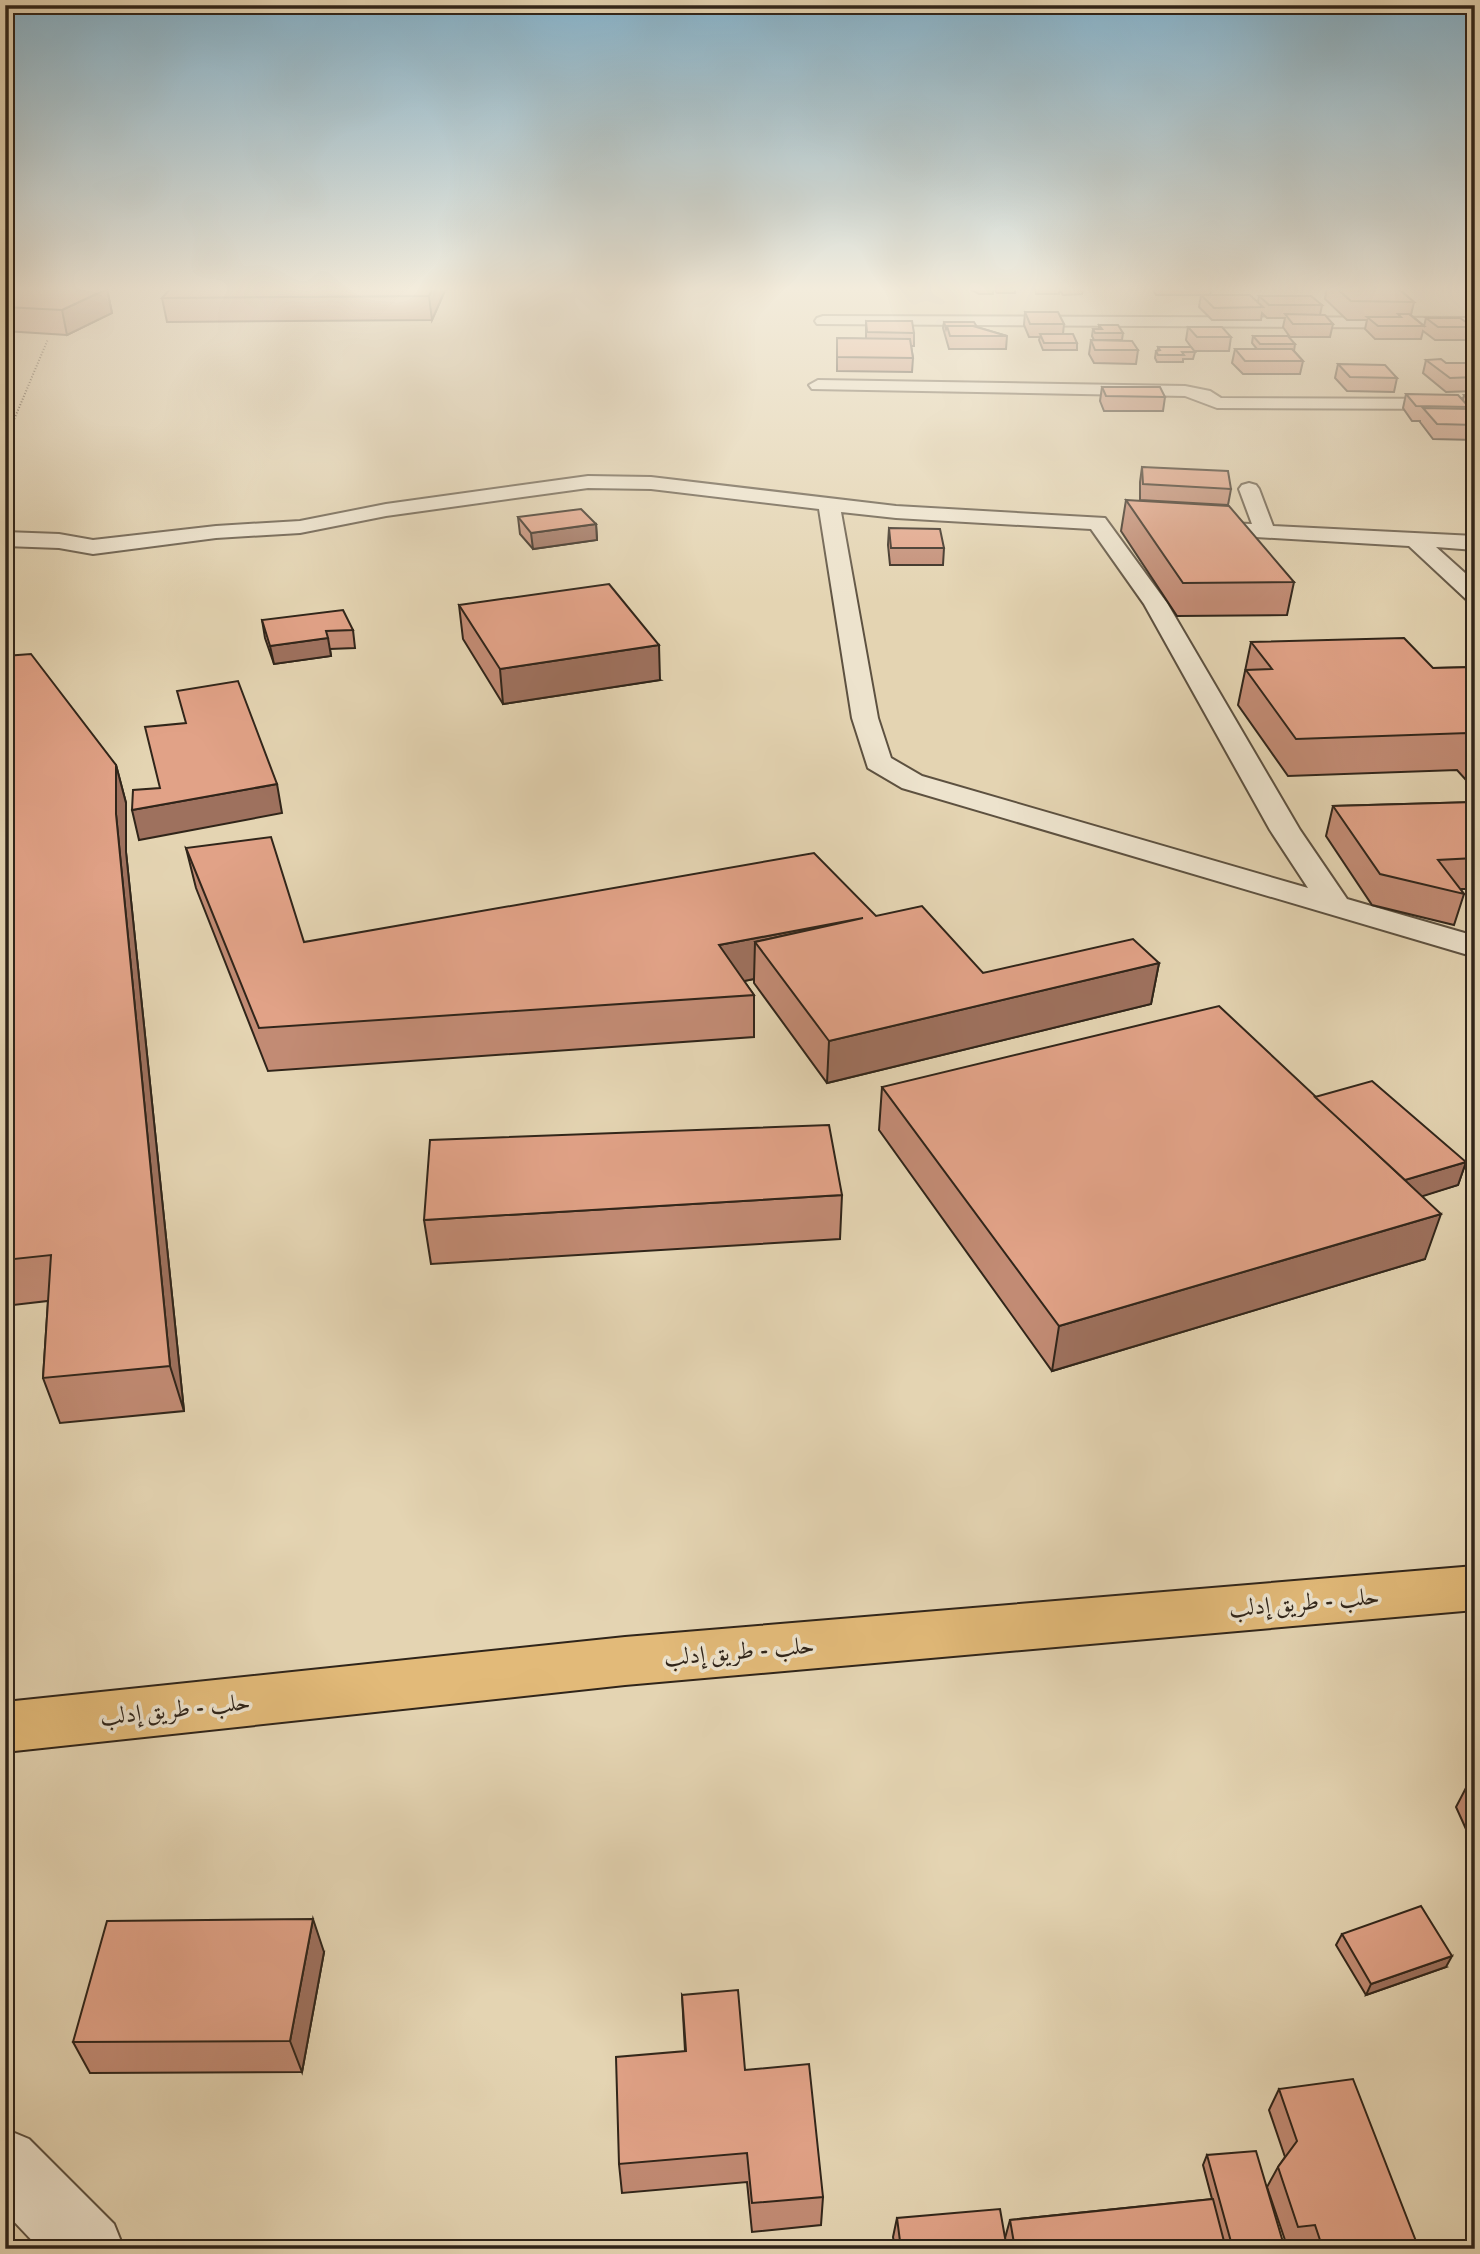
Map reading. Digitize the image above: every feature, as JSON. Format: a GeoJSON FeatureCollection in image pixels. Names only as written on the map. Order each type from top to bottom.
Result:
{"type":"FeatureCollection","features":[{"type":"Feature","properties":{"kind":"highway","name":"حلب - طريق إدلب"},"geometry":{"type":"LineString","coordinates":[[5,1727],[625,1661],[1475,1588]]}},
{"type":"Feature","properties":{"kind":"street"},"geometry":{"type":"LineString","coordinates":[[1186,391],[1205,395],[1217,403],[1475,404]]}},
{"type":"Feature","properties":{"kind":"street"},"geometry":{"type":"LineString","coordinates":[[5,539],[59,541],[93,547],[216,533],[300,527],[386,510],[588,482],[651,483],[909,513],[1125,524]]}},
{"type":"Feature","properties":{"kind":"street"},"geometry":{"type":"LineString","coordinates":[[1249,489],[1264,529]]}},
{"type":"Feature","properties":{"kind":"street"},"geometry":{"type":"LineString","coordinates":[[829,504],[865,718],[878,762],[912,782],[1475,947]]}},
{"type":"Feature","properties":{"kind":"street"},"geometry":{"type":"LineString","coordinates":[[1097,523],[1155,603],[1285,830],[1337,908]]}},
{"type":"Feature","properties":{"kind":"street"},"geometry":{"type":"LineString","coordinates":[[1180,527],[1264,529],[1416,541],[1475,542]]}},
{"type":"Feature","properties":{"kind":"street"},"geometry":{"type":"LineString","coordinates":[[1416,541],[1475,595]]}},
{"type":"Feature","properties":{"kind":"street"},"geometry":{"type":"LineString","coordinates":[[5,2163],[89,2249]]}},
{"type":"Feature","properties":{"kind":"path"},"geometry":{"type":"LineString","coordinates":[[5,441],[26,391]]}},
{"type":"Feature","properties":{"kind":"building"},"geometry":{"type":"Polygon","coordinates":[[[1104,391],[1162,391],[1165,397],[1106,396],[1104,391]]]}},
{"type":"Feature","properties":{"kind":"building"},"geometry":{"type":"Polygon","coordinates":[[[1406,394],[1458,395],[1469,407],[1416,406],[1406,394]]]}},
{"type":"Feature","properties":{"kind":"building"},"geometry":{"type":"Polygon","coordinates":[[[1464,395],[1475,395],[1475,408],[1464,395]]]}},
{"type":"Feature","properties":{"kind":"building"},"geometry":{"type":"Polygon","coordinates":[[[1423,408],[1470,409],[1475,413],[1475,425],[1437,424],[1423,408]]]}},
{"type":"Feature","properties":{"kind":"building"},"geometry":{"type":"Polygon","coordinates":[[[1142,467],[1228,471],[1231,489],[1143,484],[1142,467]]]}},
{"type":"Feature","properties":{"kind":"building"},"geometry":{"type":"Polygon","coordinates":[[[1126,500],[1229,506],[1294,582],[1183,583],[1126,500]]]}},
{"type":"Feature","properties":{"kind":"building"},"geometry":{"type":"Polygon","coordinates":[[[581,509],[596,524],[531,533],[518,517],[581,509]]]}},
{"type":"Feature","properties":{"kind":"building"},"geometry":{"type":"Polygon","coordinates":[[[889,528],[940,529],[944,548],[891,548],[889,528]]]}},
{"type":"Feature","properties":{"kind":"building"},"geometry":{"type":"Polygon","coordinates":[[[609,584],[659,645],[500,669],[459,605],[609,584]]]}},
{"type":"Feature","properties":{"kind":"building"},"geometry":{"type":"Polygon","coordinates":[[[343,610],[353,630],[326,631],[328,638],[270,646],[262,620],[343,610]]]}},
{"type":"Feature","properties":{"kind":"building"},"geometry":{"type":"Polygon","coordinates":[[[1404,638],[1433,668],[1475,667],[1475,741],[1468,733],[1296,739],[1246,670],[1272,669],[1251,642],[1404,638]]]}},
{"type":"Feature","properties":{"kind":"building"},"geometry":{"type":"Polygon","coordinates":[[[31,654],[116,765],[116,814],[170,1366],[43,1378],[51,1255],[5,1260],[5,656],[31,654]]]}},
{"type":"Feature","properties":{"kind":"building"},"geometry":{"type":"Polygon","coordinates":[[[238,681],[277,784],[132,810],[133,790],[160,788],[145,727],[186,723],[177,691],[238,681]]]}},
{"type":"Feature","properties":{"kind":"building"},"geometry":{"type":"Polygon","coordinates":[[[1475,802],[1475,858],[1438,860],[1464,894],[1380,874],[1333,806],[1475,802]]]}},
{"type":"Feature","properties":{"kind":"building"},"geometry":{"type":"Polygon","coordinates":[[[271,837],[304,942],[814,853],[876,916],[922,906],[983,973],[1133,939],[1159,963],[829,1041],[755,942],[863,918],[719,945],[754,995],[259,1028],[186,848],[271,837]]]}},
{"type":"Feature","properties":{"kind":"building"},"geometry":{"type":"Polygon","coordinates":[[[1219,1006],[1441,1214],[1059,1326],[882,1087],[1219,1006]]]}},
{"type":"Feature","properties":{"kind":"building"},"geometry":{"type":"Polygon","coordinates":[[[1372,1081],[1466,1162],[1405,1180],[1315,1097],[1372,1081]]]}},
{"type":"Feature","properties":{"kind":"building"},"geometry":{"type":"Polygon","coordinates":[[[829,1125],[842,1195],[424,1220],[430,1140],[829,1125]]]}},
{"type":"Feature","properties":{"kind":"building"},"geometry":{"type":"Polygon","coordinates":[[[1468,1784],[1475,1784],[1475,1799],[1468,1784]]]}},
{"type":"Feature","properties":{"kind":"building"},"geometry":{"type":"Polygon","coordinates":[[[1421,1906],[1452,1956],[1371,1984],[1342,1934],[1421,1906]]]}},
{"type":"Feature","properties":{"kind":"building"},"geometry":{"type":"Polygon","coordinates":[[[313,1919],[290,2041],[73,2042],[107,1921],[313,1919]]]}},
{"type":"Feature","properties":{"kind":"building"},"geometry":{"type":"Polygon","coordinates":[[[738,1990],[745,2070],[809,2064],[823,2197],[752,2203],[747,2153],[619,2164],[616,2057],[686,2051],[682,1995],[738,1990]]]}},
{"type":"Feature","properties":{"kind":"building"},"geometry":{"type":"Polygon","coordinates":[[[1353,2079],[1419,2249],[1323,2249],[1315,2225],[1298,2227],[1278,2167],[1297,2141],[1279,2089],[1353,2079]]]}},
{"type":"Feature","properties":{"kind":"building"},"geometry":{"type":"Polygon","coordinates":[[[1256,2151],[1285,2249],[1233,2249],[1207,2155],[1256,2151]]]}},
{"type":"Feature","properties":{"kind":"building"},"geometry":{"type":"Polygon","coordinates":[[[1213,2199],[1226,2249],[1015,2249],[1010,2220],[1213,2199]]]}},
{"type":"Feature","properties":{"kind":"building"},"geometry":{"type":"Polygon","coordinates":[[[1000,2209],[1007,2249],[901,2249],[897,2218],[1000,2209]]]}}]}
